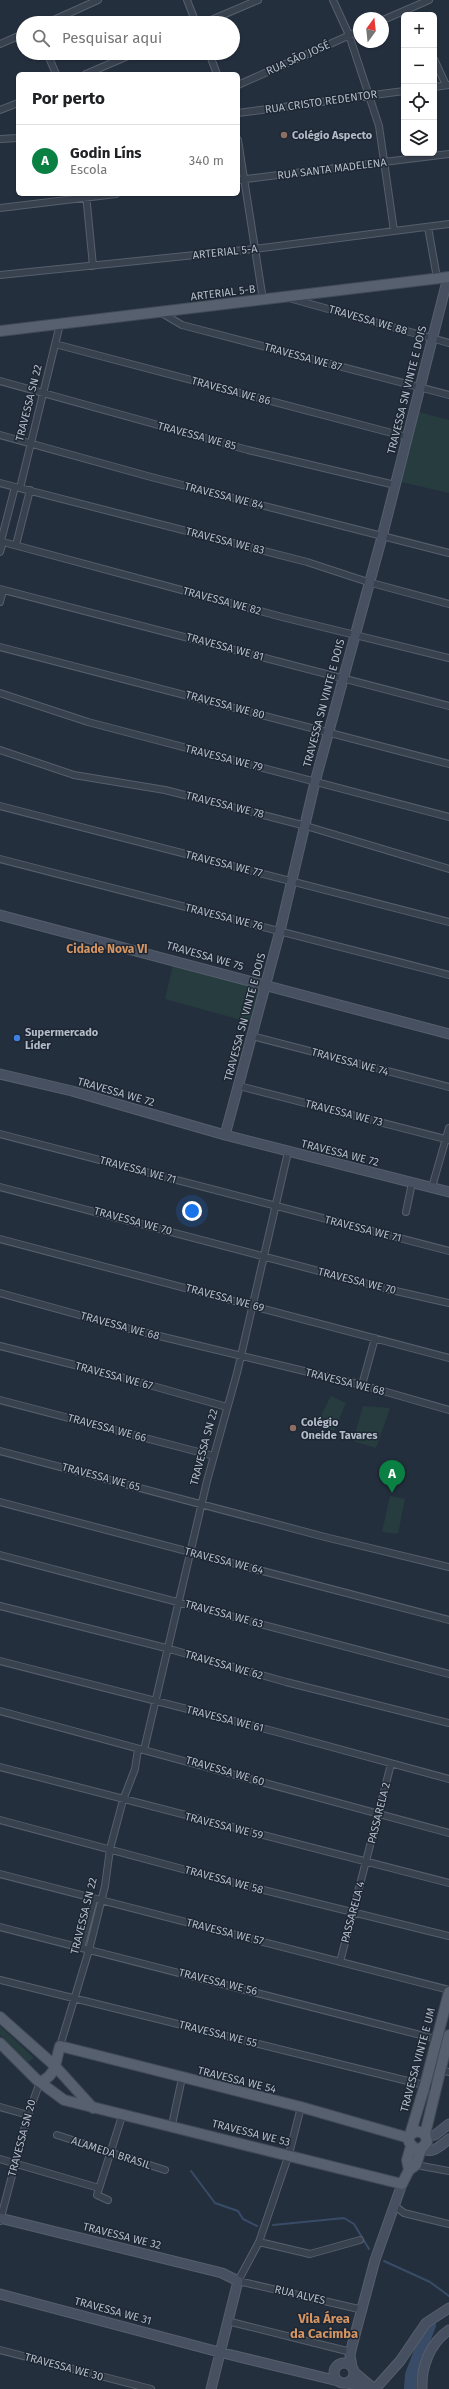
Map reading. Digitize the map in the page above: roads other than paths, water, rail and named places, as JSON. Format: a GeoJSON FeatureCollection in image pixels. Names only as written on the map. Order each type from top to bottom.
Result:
{"type":"FeatureCollection","features":[{"type":"Feature","properties":{"kind":"main road","name":"ARTERIAL 5-B"},"geometry":{"type":"LineString","coordinates":[[0,331],[288,298],[445,277]]}},
{"type":"Feature","properties":{"kind":"main road","name":"TRAVESSA VINTE E UM"},"geometry":{"type":"LineString","coordinates":[[414,2143],[425,2085],[449,1991]]}},
{"type":"Feature","properties":{"kind":"main road"},"geometry":{"type":"LineString","coordinates":[[0,2017],[54,2065],[93,2108]]}},
{"type":"Feature","properties":{"kind":"main road"},"geometry":{"type":"LineString","coordinates":[[402,2184],[413,2167],[407,2160],[414,2143],[427,2142],[426,2135],[436,2088],[445,2071],[449,2035]]}},
{"type":"Feature","properties":{"kind":"main road","name":"TRAVESSA WE 53"},"geometry":{"type":"LineString","coordinates":[[0,2043],[40,2082],[64,2100],[122,2116],[172,2126],[289,2154],[402,2184]]}},
{"type":"Feature","properties":{"kind":"main road","name":"TRAVESSA SN 22"},"geometry":{"type":"LineString","coordinates":[[40,2082],[51,2076],[60,2046]]}},
{"type":"Feature","properties":{"kind":"main road","name":"TRAVESSA WE 54"},"geometry":{"type":"LineString","coordinates":[[60,2046],[301,2108],[414,2143],[417,2131],[426,2135]]}},
{"type":"Feature","properties":{"kind":"street"},"geometry":{"type":"LineString","coordinates":[[187,0],[193,16]]}},
{"type":"Feature","properties":{"kind":"street"},"geometry":{"type":"LineString","coordinates":[[220,16],[258,0]]}},
{"type":"Feature","properties":{"kind":"street"},"geometry":{"type":"LineString","coordinates":[[333,0],[349,35],[379,126],[386,163],[394,231]]}},
{"type":"Feature","properties":{"kind":"street"},"geometry":{"type":"LineString","coordinates":[[389,17],[429,0]]}},
{"type":"Feature","properties":{"kind":"street"},"geometry":{"type":"LineString","coordinates":[[62,16],[95,1]]}},
{"type":"Feature","properties":{"kind":"street"},"geometry":{"type":"LineString","coordinates":[[410,8],[412,12]]}},
{"type":"Feature","properties":{"kind":"street","name":"RUA SÃO JOSÉ"},"geometry":{"type":"LineString","coordinates":[[240,84],[353,33]]}},
{"type":"Feature","properties":{"kind":"street"},"geometry":{"type":"LineString","coordinates":[[0,44],[16,37]]}},
{"type":"Feature","properties":{"kind":"street"},"geometry":{"type":"LineString","coordinates":[[50,60],[55,72]]}},
{"type":"Feature","properties":{"kind":"street"},"geometry":{"type":"LineString","coordinates":[[91,72],[119,60]]}},
{"type":"Feature","properties":{"kind":"street"},"geometry":{"type":"LineString","coordinates":[[212,60],[217,72]]}},
{"type":"Feature","properties":{"kind":"street"},"geometry":{"type":"LineString","coordinates":[[437,65],[448,85],[437,87]]}},
{"type":"Feature","properties":{"kind":"street","name":"RUA CRISTO REDENTOR"},"geometry":{"type":"LineString","coordinates":[[240,114],[401,91]]}},
{"type":"Feature","properties":{"kind":"street"},"geometry":{"type":"LineString","coordinates":[[0,110],[16,104]]}},
{"type":"Feature","properties":{"kind":"street"},"geometry":{"type":"LineString","coordinates":[[0,139],[16,138]]}},
{"type":"Feature","properties":{"kind":"street","name":"RUA SANTA MADELENA"},"geometry":{"type":"LineString","coordinates":[[241,180],[449,154]]}},
{"type":"Feature","properties":{"kind":"street"},"geometry":{"type":"LineString","coordinates":[[240,167],[241,180],[263,300]]}},
{"type":"Feature","properties":{"kind":"street"},"geometry":{"type":"LineString","coordinates":[[0,208],[86,196],[93,266]]}},
{"type":"Feature","properties":{"kind":"street","name":"ARTERIAL 5-A"},"geometry":{"type":"LineString","coordinates":[[0,275],[254,249],[449,224]]}},
{"type":"Feature","properties":{"kind":"street"},"geometry":{"type":"LineString","coordinates":[[428,227],[445,277]]}},
{"type":"Feature","properties":{"kind":"street","name":"TRAVESSA SN VINTE E DOIS"},"geometry":{"type":"LineString","coordinates":[[225,1135],[280,931],[306,826],[315,782],[368,582],[382,536],[432,338],[447,290],[445,277]]}},
{"type":"Feature","properties":{"kind":"street","name":"TRAVESSA WE 88"},"geometry":{"type":"LineString","coordinates":[[288,298],[449,343]]}},
{"type":"Feature","properties":{"kind":"street","name":"TRAVESSA WE 87"},"geometry":{"type":"LineString","coordinates":[[160,312],[176,323],[186,326],[449,395]]}},
{"type":"Feature","properties":{"kind":"street","name":"TRAVESSA SN 22"},"geometry":{"type":"LineString","coordinates":[[0,552],[2,539],[32,443],[60,324]]}},
{"type":"Feature","properties":{"kind":"street","name":"TRAVESSA WE 86"},"geometry":{"type":"LineString","coordinates":[[55,344],[407,437]]}},
{"type":"Feature","properties":{"kind":"street","name":"TRAVESSA WE 85"},"geometry":{"type":"LineString","coordinates":[[0,381],[248,450],[395,485]]}},
{"type":"Feature","properties":{"kind":"street","name":"TRAVESSA WE 84"},"geometry":{"type":"LineString","coordinates":[[0,435],[150,478],[449,553]]}},
{"type":"Feature","properties":{"kind":"street","name":"TRAVESSA WE 83"},"geometry":{"type":"LineString","coordinates":[[0,483],[307,562],[368,582],[449,604]]}},
{"type":"Feature","properties":{"kind":"street"},"geometry":{"type":"LineString","coordinates":[[16,545],[30,490]]}},
{"type":"Feature","properties":{"kind":"street","name":"TRAVESSA WE 82"},"geometry":{"type":"LineString","coordinates":[[2,539],[16,545],[282,617],[355,633],[449,658]]}},
{"type":"Feature","properties":{"kind":"street"},"geometry":{"type":"LineString","coordinates":[[0,602],[2,589]]}},
{"type":"Feature","properties":{"kind":"street","name":"TRAVESSA WE 81"},"geometry":{"type":"LineString","coordinates":[[2,589],[449,706]]}},
{"type":"Feature","properties":{"kind":"street","name":"TRAVESSA WE 80"},"geometry":{"type":"LineString","coordinates":[[0,646],[328,734],[449,764]]}},
{"type":"Feature","properties":{"kind":"street","name":"TRAVESSA WE 79"},"geometry":{"type":"LineString","coordinates":[[0,693],[88,722],[449,817]]}},
{"type":"Feature","properties":{"kind":"street","name":"TRAVESSA WE 78"},"geometry":{"type":"LineString","coordinates":[[0,750],[74,775],[180,794],[306,826],[449,869]]}},
{"type":"Feature","properties":{"kind":"street","name":"TRAVESSA WE 77"},"geometry":{"type":"LineString","coordinates":[[0,806],[449,922]]}},
{"type":"Feature","properties":{"kind":"street","name":"TRAVESSA WE 76"},"geometry":{"type":"LineString","coordinates":[[0,859],[449,975]]}},
{"type":"Feature","properties":{"kind":"street","name":"TRAVESSA WE 75"},"geometry":{"type":"LineString","coordinates":[[0,915],[449,1034]]}},
{"type":"Feature","properties":{"kind":"street","name":"TRAVESSA WE 74"},"geometry":{"type":"LineString","coordinates":[[252,1036],[449,1087]]}},
{"type":"Feature","properties":{"kind":"street","name":"TRAVESSA WE 72"},"geometry":{"type":"LineString","coordinates":[[0,1074],[72,1091],[288,1152],[449,1192]]}},
{"type":"Feature","properties":{"kind":"street","name":"TRAVESSA WE 73"},"geometry":{"type":"LineString","coordinates":[[239,1086],[447,1140]]}},
{"type":"Feature","properties":{"kind":"street"},"geometry":{"type":"LineString","coordinates":[[432,1187],[447,1140],[449,1128]]}},
{"type":"Feature","properties":{"kind":"street","name":"TRAVESSA WE 71"},"geometry":{"type":"LineString","coordinates":[[0,1134],[449,1251]]}},
{"type":"Feature","properties":{"kind":"street","name":"TRAVESSA SN 22"},"geometry":{"type":"LineString","coordinates":[[60,2046],[73,1998],[89,1950],[102,1900],[110,1849],[123,1800],[133,1777],[155,1701],[166,1648],[180,1602],[192,1553],[201,1503],[241,1356],[265,1257],[288,1152]]}},
{"type":"Feature","properties":{"kind":"street"},"geometry":{"type":"LineString","coordinates":[[406,1212],[412,1183]]}},
{"type":"Feature","properties":{"kind":"street","name":"TRAVESSA WE 70"},"geometry":{"type":"LineString","coordinates":[[0,1186],[387,1289],[449,1303]]}},
{"type":"Feature","properties":{"kind":"street","name":"TRAVESSA WE 69"},"geometry":{"type":"LineString","coordinates":[[0,1239],[449,1358]]}},
{"type":"Feature","properties":{"kind":"street","name":"TRAVESSA WE 68"},"geometry":{"type":"LineString","coordinates":[[0,1293],[126,1328],[362,1385],[449,1410]]}},
{"type":"Feature","properties":{"kind":"street"},"geometry":{"type":"LineString","coordinates":[[362,1385],[374,1338]]}},
{"type":"Feature","properties":{"kind":"street","name":"TRAVESSA WE 67"},"geometry":{"type":"LineString","coordinates":[[0,1346],[114,1375],[227,1408]]}},
{"type":"Feature","properties":{"kind":"street","name":"TRAVESSA WE 66"},"geometry":{"type":"LineString","coordinates":[[0,1400],[214,1456]]}},
{"type":"Feature","properties":{"kind":"street","name":"TRAVESSA WE 65"},"geometry":{"type":"LineString","coordinates":[[0,1451],[325,1537],[449,1567]]}},
{"type":"Feature","properties":{"kind":"street","name":"TRAVESSA WE 64"},"geometry":{"type":"LineString","coordinates":[[0,1502],[449,1620]]}},
{"type":"Feature","properties":{"kind":"street","name":"TRAVESSA WE 63"},"geometry":{"type":"LineString","coordinates":[[0,1555],[449,1674]]}},
{"type":"Feature","properties":{"kind":"street","name":"TRAVESSA WE 62"},"geometry":{"type":"LineString","coordinates":[[0,1606],[166,1648],[286,1682],[449,1723]]}},
{"type":"Feature","properties":{"kind":"street","name":"TRAVESSA WE 61"},"geometry":{"type":"LineString","coordinates":[[0,1661],[274,1731],[449,1780]]}},
{"type":"Feature","properties":{"kind":"street","name":"TRAVESSA WE 60"},"geometry":{"type":"LineString","coordinates":[[0,1711],[449,1833]]}},
{"type":"Feature","properties":{"kind":"street","name":"PASSARELA 2"},"geometry":{"type":"LineString","coordinates":[[366,1862],[391,1764]]}},
{"type":"Feature","properties":{"kind":"street","name":"TRAVESSA WE 59"},"geometry":{"type":"LineString","coordinates":[[0,1767],[449,1883]]}},
{"type":"Feature","properties":{"kind":"street","name":"TRAVESSA WE 58"},"geometry":{"type":"LineString","coordinates":[[0,1820],[353,1913],[449,1936]]}},
{"type":"Feature","properties":{"kind":"street","name":"PASSARELA 4"},"geometry":{"type":"LineString","coordinates":[[340,1962],[366,1862]]}},
{"type":"Feature","properties":{"kind":"street","name":"TRAVESSA WE 57"},"geometry":{"type":"LineString","coordinates":[[0,1874],[449,1991]]}},
{"type":"Feature","properties":{"kind":"street","name":"TRAVESSA SN 22"},"geometry":{"type":"LineString","coordinates":[[81,1948],[94,1899]]}},
{"type":"Feature","properties":{"kind":"street","name":"TRAVESSA WE 56"},"geometry":{"type":"LineString","coordinates":[[0,1927],[436,2039]]}},
{"type":"Feature","properties":{"kind":"street","name":"TRAVESSA WE 55"},"geometry":{"type":"LineString","coordinates":[[0,1980],[436,2088]]}},
{"type":"Feature","properties":{"kind":"street"},"geometry":{"type":"LineString","coordinates":[[0,2052],[11,2054]]}},
{"type":"Feature","properties":{"kind":"street"},"geometry":{"type":"LineString","coordinates":[[172,2126],[182,2078]]}},
{"type":"Feature","properties":{"kind":"street","name":"TRAVESSA SN 20"},"geometry":{"type":"LineString","coordinates":[[0,2219],[28,2115],[40,2082]]}},
{"type":"Feature","properties":{"kind":"street"},"geometry":{"type":"LineString","coordinates":[[0,2107],[28,2115]]}},
{"type":"Feature","properties":{"kind":"street"},"geometry":{"type":"LineString","coordinates":[[210,2389],[238,2280],[259,2242],[289,2154],[301,2108]]}},
{"type":"Feature","properties":{"kind":"street"},"geometry":{"type":"LineString","coordinates":[[108,2200],[97,2195],[109,2152],[122,2116]]}},
{"type":"Feature","properties":{"kind":"street"},"geometry":{"type":"LineString","coordinates":[[426,2135],[435,2135],[449,2124]]}},
{"type":"Feature","properties":{"kind":"street","name":"ALAMEDA BRASIL"},"geometry":{"type":"LineString","coordinates":[[58,2135],[165,2170]]}},
{"type":"Feature","properties":{"kind":"street"},"geometry":{"type":"LineString","coordinates":[[414,2143],[430,2152],[449,2140]]}},
{"type":"Feature","properties":{"kind":"street"},"geometry":{"type":"LineString","coordinates":[[0,2159],[99,2188]]}},
{"type":"Feature","properties":{"kind":"street"},"geometry":{"type":"LineString","coordinates":[[413,2167],[449,2171]]}},
{"type":"Feature","properties":{"kind":"street"},"geometry":{"type":"LineString","coordinates":[[375,2389],[338,2381],[334,2373],[336,2367],[341,2364],[349,2348],[363,2310],[375,2260],[402,2184]]}},
{"type":"Feature","properties":{"kind":"street"},"geometry":{"type":"LineString","coordinates":[[395,2206],[404,2214],[449,2224]]}},
{"type":"Feature","properties":{"kind":"street","name":"TRAVESSA WE 32"},"geometry":{"type":"LineString","coordinates":[[0,2219],[222,2274],[238,2280]]}},
{"type":"Feature","properties":{"kind":"street"},"geometry":{"type":"LineString","coordinates":[[259,2242],[310,2254],[360,2240]]}},
{"type":"Feature","properties":{"kind":"street","name":"RUA ALVES"},"geometry":{"type":"LineString","coordinates":[[238,2280],[363,2310]]}},
{"type":"Feature","properties":{"kind":"street","name":"TRAVESSA WE 31"},"geometry":{"type":"LineString","coordinates":[[0,2294],[219,2352],[338,2381]]}},
{"type":"Feature","properties":{"kind":"street"},"geometry":{"type":"LineString","coordinates":[[375,2389],[400,2361],[423,2327],[448,2308]]}},
{"type":"Feature","properties":{"kind":"street"},"geometry":{"type":"LineString","coordinates":[[227,2321],[349,2348]]}},
{"type":"Feature","properties":{"kind":"street"},"geometry":{"type":"LineString","coordinates":[[422,2389],[423,2370],[427,2358],[435,2344],[449,2330]]}},
{"type":"Feature","properties":{"kind":"street"},"geometry":{"type":"LineString","coordinates":[[347,2383],[353,2377],[349,2348]]}},
{"type":"Feature","properties":{"kind":"street","name":"TRAVESSA WE 30"},"geometry":{"type":"LineString","coordinates":[[0,2350],[151,2389]]}},
{"type":"Feature","properties":{"kind":"street"},"geometry":{"type":"LineString","coordinates":[[341,2364],[347,2364],[375,2389]]}},
{"type":"Feature","properties":{"kind":"waterway"},"geometry":{"type":"LineString","coordinates":[[191,2171],[215,2203],[238,2211],[243,2219],[257,2226]]}},
{"type":"Feature","properties":{"kind":"waterway"},"geometry":{"type":"LineString","coordinates":[[273,2225],[344,2218],[354,2224],[369,2249]]}},
{"type":"Feature","properties":{"kind":"waterway"},"geometry":{"type":"LineString","coordinates":[[384,2261],[430,2282],[449,2296]]}},
{"type":"Feature","properties":{"kind":"waterway"},"geometry":{"type":"LineString","coordinates":[[410,2389],[411,2375],[430,2325]]}},
{"type":"Feature","properties":{"kind":"place","name":"Colégio Aspecto"},"geometry":{"type":"Point","coordinates":[284,135]}},
{"type":"Feature","properties":{"kind":"place","name":"Supermercado Líder"},"geometry":{"type":"Point","coordinates":[17,1038]}},
{"type":"Feature","properties":{"kind":"place","name":"Colégio Oneide Tavares"},"geometry":{"type":"Point","coordinates":[293,1428]}},
{"type":"Feature","properties":{"kind":"place","name":"Godin Líns"},"geometry":{"type":"Point","coordinates":[392,1493]}},
{"type":"Feature","properties":{"kind":"district","name":"Cidade Nova VI"},"geometry":{"type":"Point","coordinates":[107,949]}},
{"type":"Feature","properties":{"kind":"district","name":"Vila Área da Cacimba"},"geometry":{"type":"Point","coordinates":[324,2326]}}]}
